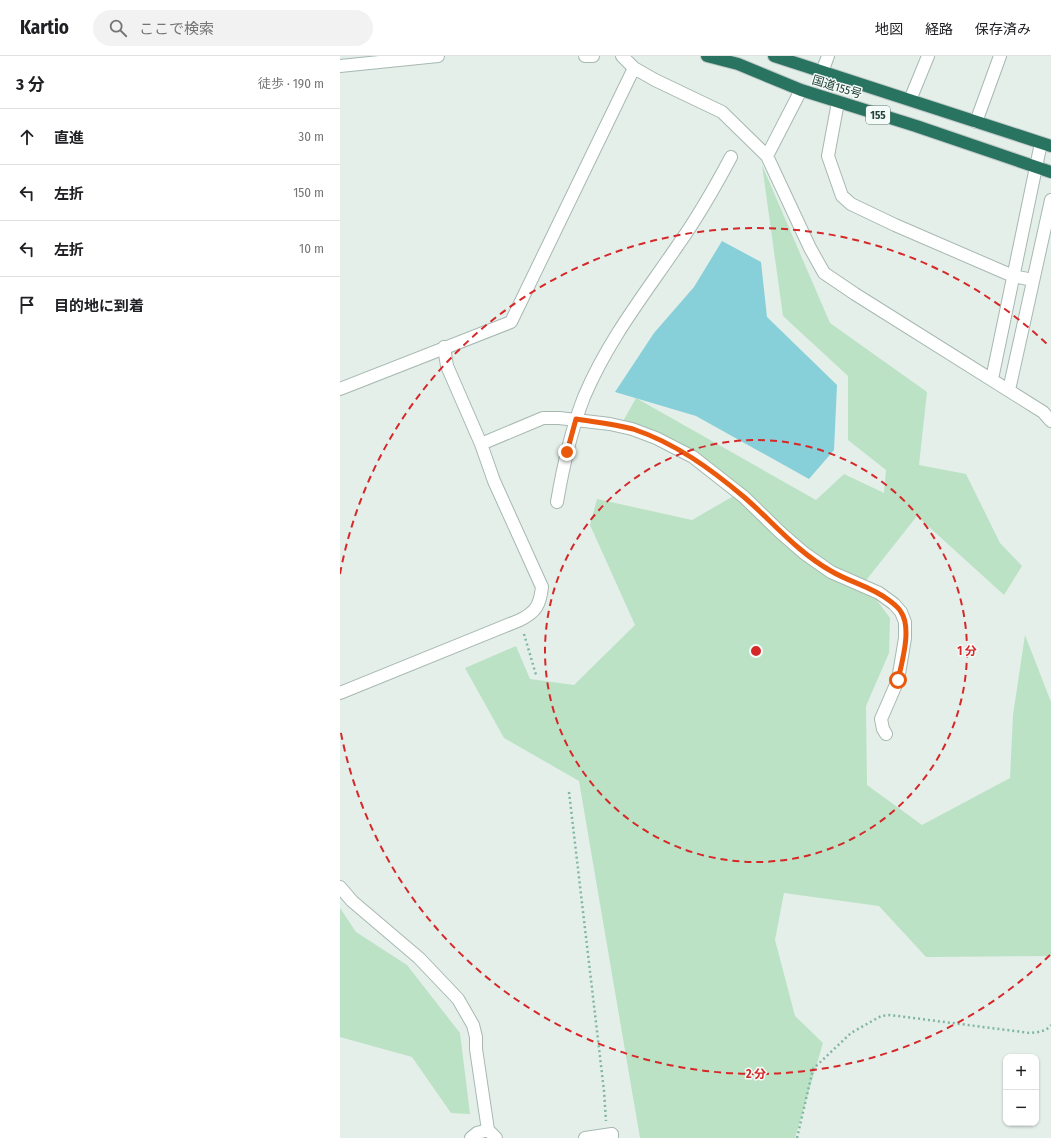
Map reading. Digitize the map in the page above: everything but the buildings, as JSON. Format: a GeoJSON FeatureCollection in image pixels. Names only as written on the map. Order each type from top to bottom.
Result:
{"type":"FeatureCollection","features":[{"type":"Feature","properties":{"kind":"highway","name":"国道155号"},"geometry":{"type":"LineString","coordinates":[[707,56],[738,64],[801,90],[1051,172]]}},
{"type":"Feature","properties":{"kind":"highway","name":"国道155号"},"geometry":{"type":"LineString","coordinates":[[774,56],[1046,144]]}},
{"type":"Feature","properties":{"kind":"street"},"geometry":{"type":"LineString","coordinates":[[340,66],[438,56]]}},
{"type":"Feature","properties":{"kind":"street"},"geometry":{"type":"LineString","coordinates":[[585,56],[593,56]]}},
{"type":"Feature","properties":{"kind":"street"},"geometry":{"type":"LineString","coordinates":[[622,56],[634,68],[655,80],[722,112],[767,156],[810,248],[824,273],[1043,412],[1051,422]]}},
{"type":"Feature","properties":{"kind":"street"},"geometry":{"type":"LineString","coordinates":[[822,72],[828,56]]}},
{"type":"Feature","properties":{"kind":"street"},"geometry":{"type":"LineString","coordinates":[[910,100],[928,56]]}},
{"type":"Feature","properties":{"kind":"street"},"geometry":{"type":"LineString","coordinates":[[976,122],[1000,56]]}},
{"type":"Feature","properties":{"kind":"street"},"geometry":{"type":"LineString","coordinates":[[340,389],[511,322],[634,68]]}},
{"type":"Feature","properties":{"kind":"street"},"geometry":{"type":"LineString","coordinates":[[767,156],[801,90]]}},
{"type":"Feature","properties":{"kind":"street"},"geometry":{"type":"LineString","coordinates":[[838,102],[828,156],[842,196],[851,204],[895,225],[1013,276],[1033,280]]}},
{"type":"Feature","properties":{"kind":"street"},"geometry":{"type":"LineString","coordinates":[[992,379],[1036,167],[1046,144]]}},
{"type":"Feature","properties":{"kind":"street"},"geometry":{"type":"LineString","coordinates":[[558,502],[561,478],[576,419],[588,390],[614,339],[638,300],[679,245],[715,187],[731,157]]}},
{"type":"Feature","properties":{"kind":"street"},"geometry":{"type":"LineString","coordinates":[[1009,390],[1051,200]]}},
{"type":"Feature","properties":{"kind":"street"},"geometry":{"type":"LineString","coordinates":[[340,693],[520,620],[530,614],[537,606],[542,587],[494,480],[481,444],[447,366],[444,348]]}},
{"type":"Feature","properties":{"kind":"street"},"geometry":{"type":"LineString","coordinates":[[481,444],[543,418],[576,419],[632,429],[656,438],[693,457],[744,497],[804,553],[831,572],[879,592],[894,604],[901,612],[905,622],[905,638],[898,680],[881,719],[886,734]]}},
{"type":"Feature","properties":{"kind":"street"},"geometry":{"type":"LineString","coordinates":[[340,887],[352,902],[419,958],[458,999],[473,1025],[492,1134],[477,1133],[471,1138]]}},
{"type":"Feature","properties":{"kind":"street"},"geometry":{"type":"LineString","coordinates":[[586,1138],[610,1136]]}},
{"type":"Feature","properties":{"kind":"path"},"geometry":{"type":"LineString","coordinates":[[520,620],[536,676]]}},
{"type":"Feature","properties":{"kind":"path"},"geometry":{"type":"LineString","coordinates":[[569,792],[610,1136]]}},
{"type":"Feature","properties":{"kind":"path"},"geometry":{"type":"LineString","coordinates":[[797,1138],[813,1069],[851,1032],[881,1016],[890,1015],[1030,1032],[1041,1032],[1049,1028],[1051,1025]]}},
{"type":"Feature","properties":{"kind":"green space"},"geometry":{"type":"Polygon","coordinates":[[[762,165],[830,323],[927,392],[919,465],[966,474],[1000,543],[1022,566],[1004,595],[917,516],[864,583],[890,618],[889,653],[866,706],[867,785],[922,825],[1010,778],[1013,715],[1025,635],[1051,702],[1051,956],[926,957],[879,906],[784,893],[775,940],[795,1016],[823,1043],[795,1138],[640,1138],[579,781],[504,738],[465,668],[516,646],[530,679],[574,685],[635,625],[590,525],[597,499],[692,520],[744,490],[622,423],[636,398],[816,500],[844,474],[884,493],[886,470],[848,440],[848,376],[783,316],[762,165]]]}},
{"type":"Feature","properties":{"kind":"green space"},"geometry":{"type":"Polygon","coordinates":[[[340,908],[356,932],[407,965],[460,1033],[470,1114],[451,1113],[412,1057],[340,1037],[340,908]]]}},
{"type":"Feature","properties":{"kind":"water"},"geometry":{"type":"Polygon","coordinates":[[[722,241],[761,262],[767,317],[837,385],[834,450],[809,479],[696,416],[615,392],[654,333],[694,287],[722,241]]]}},
{"type":"Feature","properties":{"kind":"route"},"geometry":{"type":"LineString","coordinates":[[567,452],[576,419],[632,429],[656,438],[693,457],[744,497],[804,553],[831,572],[879,592],[894,604],[901,612],[905,622],[905,638],[898,680]]}}]}
